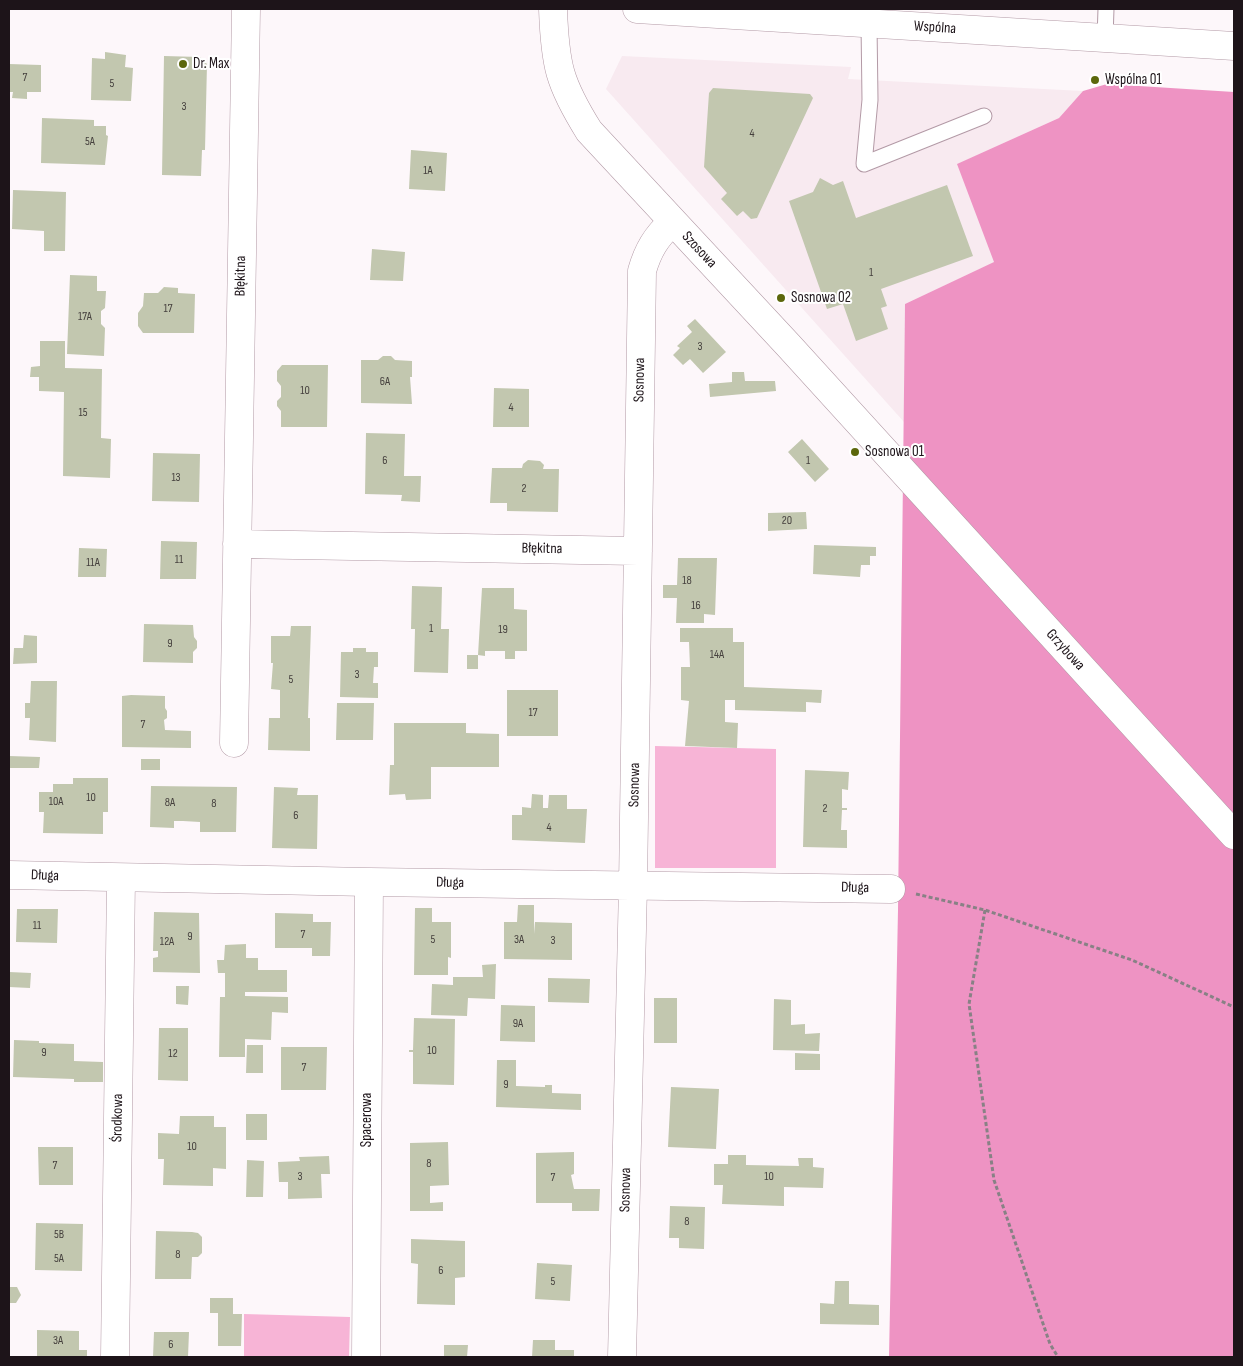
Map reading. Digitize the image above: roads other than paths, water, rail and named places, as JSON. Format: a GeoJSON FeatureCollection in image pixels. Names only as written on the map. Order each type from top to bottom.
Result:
{"type":"FeatureCollection","features":[{"type":"Feature","properties":{"kind":"street","name":"Błękitna"},"geometry":{"type":"LineString","coordinates":[[234,743],[246,9]]}},
{"type":"Feature","properties":{"kind":"street","name":"Szosowa"},"geometry":{"type":"LineString","coordinates":[[553,9],[555,58],[570,102],[589,131],[789,346],[897,466]]}},
{"type":"Feature","properties":{"kind":"street","name":"Wspólna"},"geometry":{"type":"LineString","coordinates":[[637,9],[1234,46]]}},
{"type":"Feature","properties":{"kind":"street","name":"Sosnowa"},"geometry":{"type":"LineString","coordinates":[[622,1357],[633,886],[642,271],[648,249],[657,236],[672,222]]}},
{"type":"Feature","properties":{"kind":"street","name":"Grzybowa"},"geometry":{"type":"LineString","coordinates":[[897,466],[1234,835]]}},
{"type":"Feature","properties":{"kind":"street","name":"Błękitna"},"geometry":{"type":"LineString","coordinates":[[237,544],[638,550]]}},
{"type":"Feature","properties":{"kind":"street","name":"Długa"},"geometry":{"type":"LineString","coordinates":[[9,875],[892,889]]}},
{"type":"Feature","properties":{"kind":"street","name":"Środkowa"},"geometry":{"type":"LineString","coordinates":[[115,1357],[122,878]]}},
{"type":"Feature","properties":{"kind":"street","name":"Spacerowa"},"geometry":{"type":"LineString","coordinates":[[366,1357],[369,882]]}},
{"type":"Feature","properties":{"kind":"lane"},"geometry":{"type":"LineString","coordinates":[[1105,38],[1106,9]]}},
{"type":"Feature","properties":{"kind":"lane"},"geometry":{"type":"LineString","coordinates":[[869,24],[870,100],[864,164],[984,116]]}},
{"type":"Feature","properties":{"kind":"place","name":"Dr. Max"},"geometry":{"type":"Point","coordinates":[183,64]}},
{"type":"Feature","properties":{"kind":"place","name":"Wspólna 01"},"geometry":{"type":"Point","coordinates":[1095,80]}},
{"type":"Feature","properties":{"kind":"place","name":"Sosnowa 02"},"geometry":{"type":"Point","coordinates":[781,298]}},
{"type":"Feature","properties":{"kind":"place","name":"Sosnowa 01"},"geometry":{"type":"Point","coordinates":[855,452]}}]}
